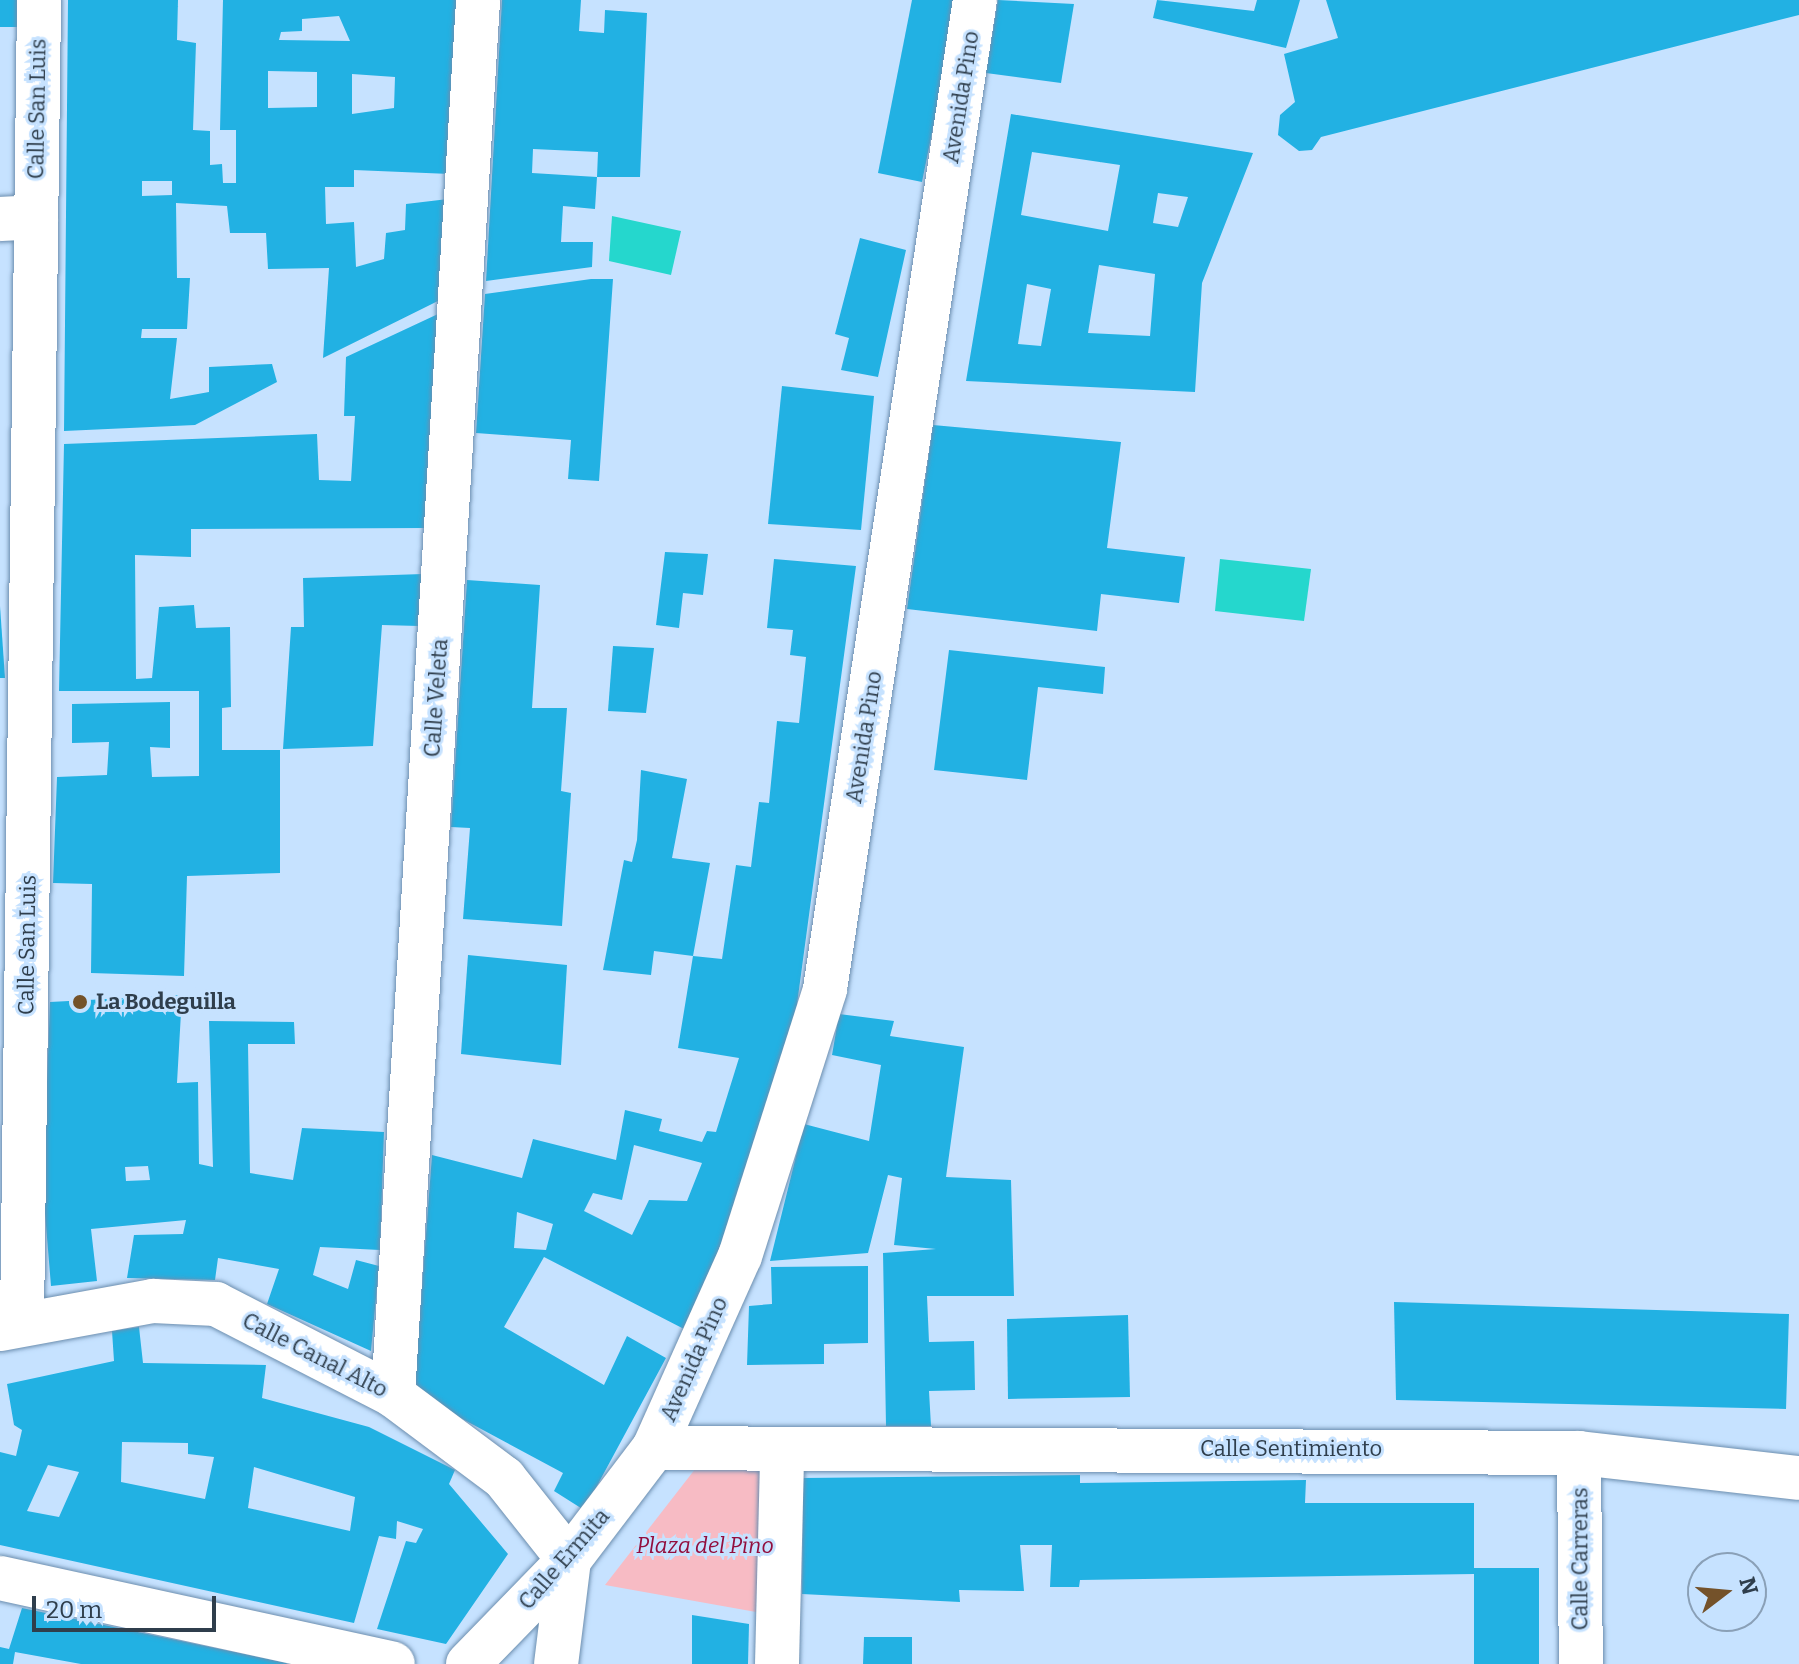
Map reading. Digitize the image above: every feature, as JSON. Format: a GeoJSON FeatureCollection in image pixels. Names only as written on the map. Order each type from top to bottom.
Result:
{"type":"FeatureCollection","features":[{"type":"Feature","properties":{"kind":"street","name":"Calle San Luis"},"geometry":{"type":"LineString","coordinates":[[11,1325],[18,218],[39,0]]}},
{"type":"Feature","properties":{"kind":"street","name":"Calle Veleta"},"geometry":{"type":"LineString","coordinates":[[393,1395],[478,0]]}},
{"type":"Feature","properties":{"kind":"street","name":"Avenida Pino"},"geometry":{"type":"LineString","coordinates":[[654,1448],[740,1256],[825,989],[975,0]]}},
{"type":"Feature","properties":{"kind":"street","name":"Calle Canal Alto"},"geometry":{"type":"LineString","coordinates":[[11,1325],[153,1301],[216,1304],[393,1395],[504,1478],[569,1560]]}},
{"type":"Feature","properties":{"kind":"street","name":"Calle Sentimiento"},"geometry":{"type":"LineString","coordinates":[[654,1448],[782,1454],[1308,1447],[1579,1453],[1799,1478]]}},
{"type":"Feature","properties":{"kind":"street","name":"Calle Ermita"},"geometry":{"type":"LineString","coordinates":[[468,1664],[569,1560],[654,1448]]}},
{"type":"Feature","properties":{"kind":"street","name":"Calle Carreras"},"geometry":{"type":"LineString","coordinates":[[1579,1453],[1581,1664]]}},
{"type":"Feature","properties":{"kind":"street"},"geometry":{"type":"LineString","coordinates":[[777,1664],[782,1454]]}},
{"type":"Feature","properties":{"kind":"street"},"geometry":{"type":"LineString","coordinates":[[556,1664],[569,1560]]}},
{"type":"Feature","properties":{"kind":"street"},"geometry":{"type":"LineString","coordinates":[[0,1578],[393,1664]]}},
{"type":"Feature","properties":{"kind":"green space","name":"Plaza del Pino"},"geometry":{"type":"Polygon","coordinates":[[[699,1464],[764,1470],[756,1612],[605,1585],[699,1464]]]}},
{"type":"Feature","properties":{"kind":"shaded area"},"geometry":{"type":"Polygon","coordinates":[[[612,216],[681,231],[671,275],[609,261],[612,216]]]}},
{"type":"Feature","properties":{"kind":"shaded area"},"geometry":{"type":"Polygon","coordinates":[[[1220,559],[1311,569],[1304,621],[1215,611],[1220,559]]]}},
{"type":"Feature","properties":{"kind":"building"},"geometry":{"type":"Polygon","coordinates":[[[0,0],[19,0],[22,27],[0,27],[0,0]]]}},
{"type":"Feature","properties":{"kind":"building"},"geometry":{"type":"Polygon","coordinates":[[[68,0],[178,0],[177,40],[196,43],[193,130],[210,131],[210,165],[222,164],[223,183],[236,183],[236,130],[220,130],[223,0],[459,0],[450,174],[354,170],[354,187],[325,187],[326,224],[354,222],[356,267],[384,259],[386,233],[405,230],[406,204],[448,199],[442,299],[323,358],[329,268],[268,269],[266,233],[230,233],[227,206],[176,203],[177,278],[190,278],[187,329],[142,329],[141,338],[177,338],[170,399],[209,392],[209,367],[272,364],[277,382],[195,425],[64,431],[68,0]],[[339,16],[302,19],[302,31],[281,32],[279,40],[350,41],[339,16]],[[268,71],[268,108],[317,107],[317,72],[268,71]],[[352,74],[352,114],[394,108],[395,77],[352,74]],[[142,181],[142,196],[172,195],[172,181],[142,181]]]}},
{"type":"Feature","properties":{"kind":"building"},"geometry":{"type":"Polygon","coordinates":[[[502,0],[581,0],[579,31],[604,33],[605,10],[647,13],[640,177],[597,177],[595,209],[563,206],[561,242],[593,242],[592,267],[486,281],[502,0]],[[533,149],[532,173],[597,177],[598,152],[533,149]]]}},
{"type":"Feature","properties":{"kind":"building"},"geometry":{"type":"Polygon","coordinates":[[[912,0],[959,0],[922,182],[878,173],[912,0]]]}},
{"type":"Feature","properties":{"kind":"building"},"geometry":{"type":"Polygon","coordinates":[[[998,0],[1074,4],[1061,83],[986,73],[998,0]]]}},
{"type":"Feature","properties":{"kind":"building"},"geometry":{"type":"Polygon","coordinates":[[[1157,0],[1254,11],[1257,0],[1300,0],[1286,48],[1153,18],[1157,0]]]}},
{"type":"Feature","properties":{"kind":"building"},"geometry":{"type":"Polygon","coordinates":[[[1326,0],[1799,0],[1799,15],[1321,137],[1312,150],[1299,151],[1278,135],[1280,115],[1295,102],[1284,54],[1338,38],[1326,0]]]}},
{"type":"Feature","properties":{"kind":"building"},"geometry":{"type":"Polygon","coordinates":[[[1011,114],[1253,153],[1202,283],[1195,392],[966,381],[1011,114]],[[1032,152],[1021,215],[1108,231],[1120,165],[1032,152]],[[1158,193],[1153,223],[1178,227],[1188,197],[1158,193]],[[1099,265],[1088,333],[1150,336],[1155,274],[1099,265]],[[1027,284],[1018,344],[1041,346],[1051,289],[1027,284]]]}},
{"type":"Feature","properties":{"kind":"building"},"geometry":{"type":"Polygon","coordinates":[[[860,238],[906,250],[878,377],[841,370],[849,338],[835,334],[860,238]]]}},
{"type":"Feature","properties":{"kind":"building"},"geometry":{"type":"Polygon","coordinates":[[[591,279],[613,279],[599,481],[568,479],[571,440],[476,433],[485,294],[591,279]]]}},
{"type":"Feature","properties":{"kind":"building"},"geometry":{"type":"Polygon","coordinates":[[[438,314],[426,528],[191,529],[191,557],[135,555],[136,679],[152,678],[159,607],[194,605],[196,628],[230,627],[231,707],[222,708],[222,750],[280,750],[280,873],[187,876],[184,976],[91,973],[92,884],[53,883],[57,777],[107,775],[109,742],[72,743],[72,704],[170,702],[170,748],[150,747],[152,777],[199,776],[199,691],[59,691],[64,444],[317,434],[319,480],[351,481],[355,416],[344,416],[346,357],[438,314]]]}},
{"type":"Feature","properties":{"kind":"building"},"geometry":{"type":"Polygon","coordinates":[[[782,386],[874,396],[861,530],[768,524],[782,386]]]}},
{"type":"Feature","properties":{"kind":"building"},"geometry":{"type":"Polygon","coordinates":[[[933,425],[1121,442],[1107,548],[1185,557],[1179,603],[1101,594],[1097,631],[907,609],[933,425]]]}},
{"type":"Feature","properties":{"kind":"building"},"geometry":{"type":"Polygon","coordinates":[[[665,552],[708,554],[703,595],[683,593],[679,628],[656,625],[665,552]]]}},
{"type":"Feature","properties":{"kind":"building"},"geometry":{"type":"Polygon","coordinates":[[[774,559],[856,566],[793,1034],[726,1238],[684,1329],[544,1257],[504,1327],[604,1385],[627,1336],[666,1358],[584,1510],[554,1491],[563,1473],[414,1393],[432,1155],[522,1178],[533,1139],[616,1160],[625,1110],[662,1119],[659,1131],[702,1142],[707,1131],[716,1132],[739,1058],[678,1048],[693,956],[722,959],[736,865],[751,867],[759,802],[769,803],[777,721],[799,723],[806,657],[790,655],[793,630],[767,628],[774,559]],[[634,1145],[622,1200],[593,1193],[584,1211],[632,1235],[649,1200],[687,1201],[702,1163],[634,1145]],[[517,1212],[514,1248],[546,1250],[553,1224],[517,1212]]]}},
{"type":"Feature","properties":{"kind":"building"},"geometry":{"type":"Polygon","coordinates":[[[423,574],[419,626],[382,625],[373,746],[283,749],[291,627],[304,627],[303,578],[423,574]]]}},
{"type":"Feature","properties":{"kind":"building"},"geometry":{"type":"Polygon","coordinates":[[[467,580],[540,585],[532,708],[567,708],[561,791],[571,793],[562,926],[463,919],[470,828],[451,827],[467,580]]]}},
{"type":"Feature","properties":{"kind":"building"},"geometry":{"type":"Polygon","coordinates":[[[0,606],[5,678],[0,678],[0,606]]]}},
{"type":"Feature","properties":{"kind":"building"},"geometry":{"type":"Polygon","coordinates":[[[613,646],[654,648],[646,713],[608,711],[613,646]]]}},
{"type":"Feature","properties":{"kind":"building"},"geometry":{"type":"Polygon","coordinates":[[[949,650],[1105,667],[1103,694],[1038,687],[1027,780],[934,770],[949,650]]]}},
{"type":"Feature","properties":{"kind":"building"},"geometry":{"type":"Polygon","coordinates":[[[641,770],[687,779],[672,858],[710,863],[693,956],[654,951],[651,975],[603,970],[624,860],[632,862],[637,840],[641,770]]]}},
{"type":"Feature","properties":{"kind":"building"},"geometry":{"type":"Polygon","coordinates":[[[468,955],[567,965],[561,1065],[461,1054],[468,955]]]}},
{"type":"Feature","properties":{"kind":"building"},"geometry":{"type":"Polygon","coordinates":[[[182,995],[177,1083],[198,1082],[199,1164],[213,1167],[209,1021],[294,1022],[295,1044],[248,1044],[250,1173],[293,1180],[302,1128],[384,1132],[380,1250],[320,1247],[313,1275],[348,1289],[356,1260],[379,1266],[371,1351],[267,1304],[279,1269],[218,1258],[215,1280],[127,1278],[134,1235],[183,1234],[186,1220],[91,1229],[97,1281],[51,1286],[43,1189],[50,1002],[182,995]],[[148,1166],[125,1167],[126,1181],[150,1180],[148,1166]]]}},
{"type":"Feature","properties":{"kind":"building"},"geometry":{"type":"Polygon","coordinates":[[[839,1014],[894,1021],[890,1036],[964,1047],[946,1177],[1011,1180],[1014,1296],[927,1296],[929,1342],[974,1341],[975,1390],[929,1391],[931,1426],[886,1426],[883,1253],[936,1249],[894,1245],[902,1178],[888,1175],[868,1253],[770,1261],[804,1124],[869,1141],[881,1065],[832,1055],[839,1014]]]}},
{"type":"Feature","properties":{"kind":"building"},"geometry":{"type":"Polygon","coordinates":[[[868,1266],[868,1343],[824,1344],[824,1364],[747,1365],[749,1306],[772,1304],[771,1267],[868,1266]]]}},
{"type":"Feature","properties":{"kind":"building"},"geometry":{"type":"Polygon","coordinates":[[[1394,1302],[1789,1314],[1786,1409],[1396,1400],[1394,1302]]]}},
{"type":"Feature","properties":{"kind":"building"},"geometry":{"type":"Polygon","coordinates":[[[1128,1315],[1130,1397],[1008,1399],[1007,1319],[1128,1315]]]}},
{"type":"Feature","properties":{"kind":"building"},"geometry":{"type":"Polygon","coordinates":[[[139,1327],[143,1363],[266,1365],[262,1398],[369,1427],[455,1470],[449,1484],[508,1554],[446,1644],[377,1629],[406,1541],[416,1543],[423,1529],[397,1521],[396,1539],[379,1536],[354,1623],[0,1545],[0,1452],[16,1456],[22,1430],[14,1425],[7,1384],[114,1361],[112,1331],[139,1327]],[[122,1442],[121,1482],[205,1499],[214,1457],[188,1454],[188,1443],[122,1442]],[[48,1465],[27,1511],[59,1517],[79,1472],[48,1465]],[[254,1467],[248,1508],[350,1531],[355,1497],[254,1467]]]}},
{"type":"Feature","properties":{"kind":"building"},"geometry":{"type":"Polygon","coordinates":[[[1080,1475],[1080,1483],[1306,1480],[1305,1503],[1474,1503],[1474,1568],[1539,1568],[1539,1664],[1474,1664],[1474,1574],[1080,1580],[1079,1587],[1050,1587],[1052,1545],[1020,1545],[1024,1591],[959,1590],[960,1602],[802,1594],[803,1478],[1080,1475]]]}},
{"type":"Feature","properties":{"kind":"building"},"geometry":{"type":"Polygon","coordinates":[[[22,1608],[287,1663],[81,1664],[15,1652],[13,1664],[0,1664],[0,1647],[9,1649],[22,1608]]]}},
{"type":"Feature","properties":{"kind":"building"},"geometry":{"type":"Polygon","coordinates":[[[692,1615],[749,1624],[748,1664],[692,1664],[692,1615]]]}},
{"type":"Feature","properties":{"kind":"building"},"geometry":{"type":"Polygon","coordinates":[[[864,1637],[912,1637],[912,1664],[863,1664],[864,1637]]]}},
{"type":"Feature","properties":{"kind":"place","name":"La Bodeguilla"},"geometry":{"type":"Point","coordinates":[80,1002]}}]}
